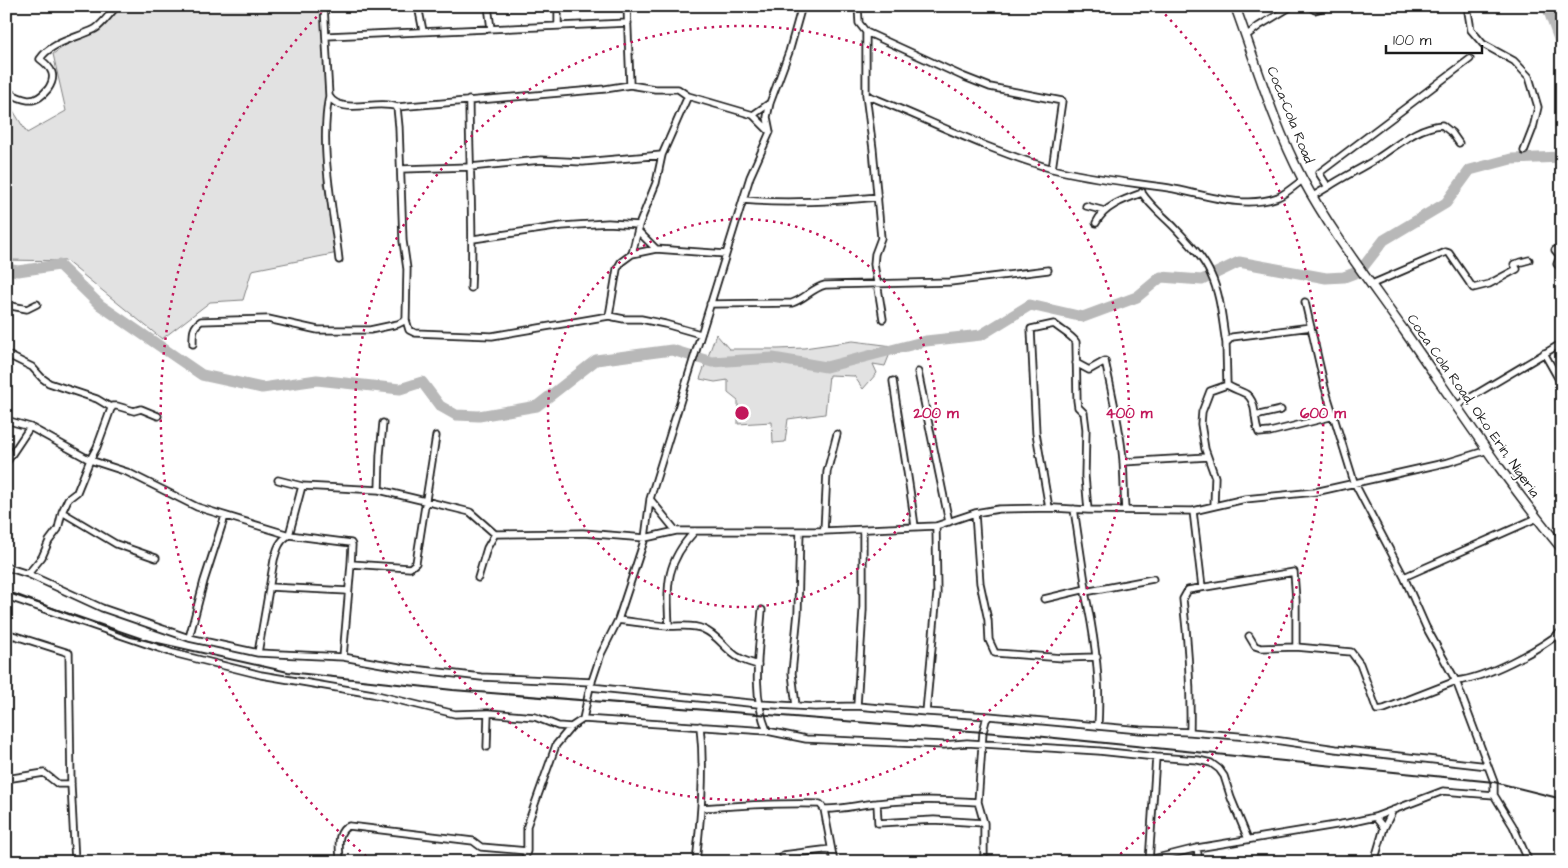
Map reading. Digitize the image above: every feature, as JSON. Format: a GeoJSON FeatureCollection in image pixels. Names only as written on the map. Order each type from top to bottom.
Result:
{"type":"FeatureCollection","features":[{"type":"Feature","properties":{"kind":"street"},"geometry":{"type":"LineString","coordinates":[[6,91],[16,97],[30,100],[43,96],[53,83],[52,73],[48,65],[40,59],[42,56],[51,48],[97,28],[117,6]]}},
{"type":"Feature","properties":{"kind":"street"},"geometry":{"type":"LineString","coordinates":[[324,6],[329,96],[326,151],[339,260]]}},
{"type":"Feature","properties":{"kind":"street"},"geometry":{"type":"LineString","coordinates":[[418,6],[423,32]]}},
{"type":"Feature","properties":{"kind":"street"},"geometry":{"type":"LineString","coordinates":[[488,6],[491,29]]}},
{"type":"Feature","properties":{"kind":"street"},"geometry":{"type":"LineString","coordinates":[[558,6],[558,25]]}},
{"type":"Feature","properties":{"kind":"street"},"geometry":{"type":"LineString","coordinates":[[627,6],[630,85]]}},
{"type":"Feature","properties":{"kind":"street"},"geometry":{"type":"LineString","coordinates":[[583,719],[601,654],[618,620],[645,538],[650,498],[750,177],[770,132],[767,117],[770,103],[789,52],[802,6]]}},
{"type":"Feature","properties":{"kind":"street"},"geometry":{"type":"LineString","coordinates":[[858,6],[859,23],[866,32],[990,87],[1062,101],[1052,168]]}},
{"type":"Feature","properties":{"kind":"street","name":"Coca-Cola Road"},"geometry":{"type":"LineString","coordinates":[[1235,6],[1289,152],[1303,180],[1366,276]]}},
{"type":"Feature","properties":{"kind":"street"},"geometry":{"type":"LineString","coordinates":[[1246,36],[1292,6]]}},
{"type":"Feature","properties":{"kind":"street"},"geometry":{"type":"LineString","coordinates":[[1309,6],[1315,10],[1328,6]]}},
{"type":"Feature","properties":{"kind":"street"},"geometry":{"type":"LineString","coordinates":[[1466,6],[1471,30],[1483,44],[1514,60],[1529,77],[1538,107],[1524,152]]}},
{"type":"Feature","properties":{"kind":"street"},"geometry":{"type":"LineString","coordinates":[[327,36],[628,23]]}},
{"type":"Feature","properties":{"kind":"street"},"geometry":{"type":"LineString","coordinates":[[866,32],[866,95],[881,238],[875,254],[874,264],[883,320]]}},
{"type":"Feature","properties":{"kind":"street"},"geometry":{"type":"LineString","coordinates":[[1328,187],[1319,173],[1470,59]]}},
{"type":"Feature","properties":{"kind":"street"},"geometry":{"type":"LineString","coordinates":[[329,96],[337,104],[344,106],[380,103],[397,107],[605,90],[630,85],[655,89],[678,89],[688,96],[753,116],[770,132]]}},
{"type":"Feature","properties":{"kind":"street"},"geometry":{"type":"LineString","coordinates":[[866,95],[1010,155],[1084,176],[1246,202],[1279,196],[1303,180]]}},
{"type":"Feature","properties":{"kind":"street"},"geometry":{"type":"LineString","coordinates":[[632,254],[638,228],[656,183],[662,155],[688,96]]}},
{"type":"Feature","properties":{"kind":"street"},"geometry":{"type":"LineString","coordinates":[[469,100],[473,239],[471,288]]}},
{"type":"Feature","properties":{"kind":"street"},"geometry":{"type":"LineString","coordinates":[[753,116],[770,103]]}},
{"type":"Feature","properties":{"kind":"street"},"geometry":{"type":"LineString","coordinates":[[397,107],[402,222],[407,269],[406,320],[409,330],[415,333],[492,336],[609,316],[624,319],[641,319],[700,334]]}},
{"type":"Feature","properties":{"kind":"street"},"geometry":{"type":"LineString","coordinates":[[1313,196],[1415,133],[1430,126],[1442,125],[1452,133],[1459,144]]}},
{"type":"Feature","properties":{"kind":"street"},"geometry":{"type":"LineString","coordinates":[[401,169],[470,168],[541,160],[583,162],[662,155]]}},
{"type":"Feature","properties":{"kind":"street"},"geometry":{"type":"LineString","coordinates":[[1142,185],[1142,193],[1146,200],[1182,236],[1211,274],[1218,297],[1226,342],[1227,385]]}},
{"type":"Feature","properties":{"kind":"street"},"geometry":{"type":"LineString","coordinates":[[1096,223],[1098,218],[1106,211],[1126,198],[1142,193]]}},
{"type":"Feature","properties":{"kind":"street"},"geometry":{"type":"LineString","coordinates":[[743,200],[827,202],[878,197]]}},
{"type":"Feature","properties":{"kind":"street"},"geometry":{"type":"LineString","coordinates":[[1086,206],[1106,211]]}},
{"type":"Feature","properties":{"kind":"street"},"geometry":{"type":"LineString","coordinates":[[473,239],[562,226],[608,223],[638,228],[656,249]]}},
{"type":"Feature","properties":{"kind":"street"},"geometry":{"type":"LineString","coordinates":[[609,316],[617,269],[621,262],[632,254],[656,249],[726,254]]}},
{"type":"Feature","properties":{"kind":"street"},"geometry":{"type":"LineString","coordinates":[[1555,250],[1560,256],[1556,264],[1562,269]]}},
{"type":"Feature","properties":{"kind":"street"},"geometry":{"type":"LineString","coordinates":[[1372,284],[1446,252],[1449,253],[1473,288],[1489,284],[1516,268],[1514,264],[1529,260]]}},
{"type":"Feature","properties":{"kind":"street"},"geometry":{"type":"LineString","coordinates":[[710,304],[792,303],[804,298],[816,287],[825,285],[950,282],[1048,270]]}},
{"type":"Feature","properties":{"kind":"street","name":"Coca Cola Road, Oko Erin, Nigeria"},"geometry":{"type":"LineString","coordinates":[[1366,276],[1536,518],[1562,549]]}},
{"type":"Feature","properties":{"kind":"street"},"geometry":{"type":"LineString","coordinates":[[1305,302],[1325,388],[1354,482],[1404,577],[1426,627],[1456,681],[1494,782],[1494,795],[1513,826],[1529,862]]}},
{"type":"Feature","properties":{"kind":"street"},"geometry":{"type":"LineString","coordinates":[[6,305],[27,309],[37,304]]}},
{"type":"Feature","properties":{"kind":"street"},"geometry":{"type":"LineString","coordinates":[[193,344],[193,330],[196,324],[202,321],[268,319],[318,330],[370,330],[398,324],[406,320]]}},
{"type":"Feature","properties":{"kind":"street"},"geometry":{"type":"LineString","coordinates":[[1049,508],[1036,433],[1031,329],[1054,324],[1065,335],[1072,337],[1076,342],[1078,407],[1084,413],[1086,429],[1085,476],[1088,510]]}},
{"type":"Feature","properties":{"kind":"street"},"geometry":{"type":"LineString","coordinates":[[1226,342],[1232,337],[1311,327]]}},
{"type":"Feature","properties":{"kind":"street"},"geometry":{"type":"LineString","coordinates":[[1456,406],[1562,343]]}},
{"type":"Feature","properties":{"kind":"street"},"geometry":{"type":"LineString","coordinates":[[1544,353],[1562,385]]}},
{"type":"Feature","properties":{"kind":"street"},"geometry":{"type":"LineString","coordinates":[[6,354],[32,367],[49,383],[90,396],[112,408]]}},
{"type":"Feature","properties":{"kind":"street"},"geometry":{"type":"LineString","coordinates":[[1076,363],[1089,370],[1105,361],[1115,407],[1123,462],[1125,510]]}},
{"type":"Feature","properties":{"kind":"street"},"geometry":{"type":"LineString","coordinates":[[918,372],[949,522]]}},
{"type":"Feature","properties":{"kind":"street"},"geometry":{"type":"LineString","coordinates":[[893,381],[915,527]]}},
{"type":"Feature","properties":{"kind":"street"},"geometry":{"type":"LineString","coordinates":[[1214,506],[1214,477],[1201,424],[1202,412],[1210,392],[1227,385],[1247,394],[1254,406],[1259,433],[1334,416]]}},
{"type":"Feature","properties":{"kind":"street"},"geometry":{"type":"LineString","coordinates":[[28,574],[42,557],[49,541],[58,529],[62,512],[68,499],[77,492],[97,447],[112,406],[134,411],[141,409],[158,416]]}},
{"type":"Feature","properties":{"kind":"street"},"geometry":{"type":"LineString","coordinates":[[1255,416],[1281,410]]}},
{"type":"Feature","properties":{"kind":"street"},"geometry":{"type":"LineString","coordinates":[[6,420],[30,427],[90,460],[127,472],[197,507],[289,535],[350,543],[352,545],[344,657]]}},
{"type":"Feature","properties":{"kind":"street"},"geometry":{"type":"LineString","coordinates":[[379,490],[380,455],[384,423]]}},
{"type":"Feature","properties":{"kind":"street"},"geometry":{"type":"LineString","coordinates":[[6,464],[30,427]]}},
{"type":"Feature","properties":{"kind":"street"},"geometry":{"type":"LineString","coordinates":[[824,531],[827,472],[837,434]]}},
{"type":"Feature","properties":{"kind":"street"},"geometry":{"type":"LineString","coordinates":[[351,564],[410,568],[416,563],[436,436]]}},
{"type":"Feature","properties":{"kind":"street"},"geometry":{"type":"LineString","coordinates":[[278,480],[302,486],[379,490],[470,512],[495,534],[583,533],[645,538],[676,531],[824,531],[936,526],[975,513],[999,509],[1049,508],[1194,511],[1245,499],[1314,492],[1449,462],[1488,450]]}},
{"type":"Feature","properties":{"kind":"street"},"geometry":{"type":"LineString","coordinates":[[1123,462],[1208,457]]}},
{"type":"Feature","properties":{"kind":"street"},"geometry":{"type":"LineString","coordinates":[[258,653],[278,545],[282,539],[289,535],[302,486]]}},
{"type":"Feature","properties":{"kind":"street"},"geometry":{"type":"LineString","coordinates":[[650,498],[676,531]]}},
{"type":"Feature","properties":{"kind":"street"},"geometry":{"type":"LineString","coordinates":[[1074,509],[1085,591],[1097,657],[1100,697],[1098,725]]}},
{"type":"Feature","properties":{"kind":"street"},"geometry":{"type":"LineString","coordinates":[[1194,511],[1202,587]]}},
{"type":"Feature","properties":{"kind":"street"},"geometry":{"type":"LineString","coordinates":[[62,512],[116,544],[156,558]]}},
{"type":"Feature","properties":{"kind":"street"},"geometry":{"type":"LineString","coordinates":[[975,513],[980,583],[988,620],[989,640],[995,653],[1063,658],[1097,657]]}},
{"type":"Feature","properties":{"kind":"street"},"geometry":{"type":"LineString","coordinates":[[190,638],[204,581],[225,516]]}},
{"type":"Feature","properties":{"kind":"street"},"geometry":{"type":"LineString","coordinates":[[1404,577],[1536,518]]}},
{"type":"Feature","properties":{"kind":"street"},"geometry":{"type":"LineString","coordinates":[[926,712],[937,593],[936,526]]}},
{"type":"Feature","properties":{"kind":"street"},"geometry":{"type":"LineString","coordinates":[[857,706],[863,610],[864,530]]}},
{"type":"Feature","properties":{"kind":"street"},"geometry":{"type":"LineString","coordinates":[[668,626],[668,591],[673,561],[682,545],[695,531]]}},
{"type":"Feature","properties":{"kind":"street"},"geometry":{"type":"LineString","coordinates":[[796,706],[792,674],[798,612],[800,531]]}},
{"type":"Feature","properties":{"kind":"street"},"geometry":{"type":"LineString","coordinates":[[478,578],[487,548],[495,534]]}},
{"type":"Feature","properties":{"kind":"street"},"geometry":{"type":"LineString","coordinates":[[6,567],[28,574],[102,608],[190,638],[258,653],[344,657],[405,668],[481,677],[591,685],[759,704],[814,707],[857,706],[1140,730],[1261,738],[1369,753],[1488,766]]}},
{"type":"Feature","properties":{"kind":"street"},"geometry":{"type":"LineString","coordinates":[[1190,732],[1190,660],[1183,598],[1188,590],[1294,572],[1296,647]]}},
{"type":"Feature","properties":{"kind":"street"},"geometry":{"type":"LineString","coordinates":[[1044,599],[1153,578]]}},
{"type":"Feature","properties":{"kind":"street"},"geometry":{"type":"LineString","coordinates":[[269,587],[348,591]]}},
{"type":"Feature","properties":{"kind":"street"},"geometry":{"type":"LineString","coordinates":[[6,596],[173,653],[232,668],[372,694],[454,714],[488,713],[535,717],[558,726],[571,727]]}},
{"type":"Feature","properties":{"kind":"street"},"geometry":{"type":"LineString","coordinates":[[762,610],[757,678],[760,714],[767,731]]}},
{"type":"Feature","properties":{"kind":"street"},"geometry":{"type":"LineString","coordinates":[[618,620],[668,626],[696,626],[721,640],[729,651],[736,656],[758,665]]}},
{"type":"Feature","properties":{"kind":"street"},"geometry":{"type":"LineString","coordinates":[[1249,636],[1255,646],[1261,648],[1296,647],[1351,652],[1360,664],[1377,710],[1456,681],[1469,680],[1536,648],[1562,631]]}},
{"type":"Feature","properties":{"kind":"street"},"geometry":{"type":"LineString","coordinates":[[6,640],[9,634],[69,654],[71,784],[75,860],[82,862]]}},
{"type":"Feature","properties":{"kind":"street"},"geometry":{"type":"LineString","coordinates":[[487,747],[488,713]]}},
{"type":"Feature","properties":{"kind":"street"},"geometry":{"type":"LineString","coordinates":[[984,862],[984,823],[978,802],[982,745],[986,720],[989,716]]}},
{"type":"Feature","properties":{"kind":"street"},"geometry":{"type":"LineString","coordinates":[[524,862],[527,850],[528,826],[556,745],[571,727],[583,719],[767,731],[806,739],[1099,751],[1198,760],[1211,763],[1224,776],[1248,839]]}},
{"type":"Feature","properties":{"kind":"street"},"geometry":{"type":"LineString","coordinates":[[696,862],[702,808],[703,758],[700,726]]}},
{"type":"Feature","properties":{"kind":"street"},"geometry":{"type":"LineString","coordinates":[[1156,757],[1149,861],[1198,848],[1375,817],[1443,791],[1494,795]]}},
{"type":"Feature","properties":{"kind":"street"},"geometry":{"type":"LineString","coordinates":[[6,779],[44,773],[58,784],[71,784]]}},
{"type":"Feature","properties":{"kind":"street"},"geometry":{"type":"LineString","coordinates":[[824,809],[877,803],[938,800],[978,802]]}},
{"type":"Feature","properties":{"kind":"street"},"geometry":{"type":"LineString","coordinates":[[702,808],[763,803],[820,804],[824,809],[834,862]]}},
{"type":"Feature","properties":{"kind":"street"},"geometry":{"type":"LineString","coordinates":[[877,803],[878,823],[934,820],[984,823]]}},
{"type":"Feature","properties":{"kind":"street"},"geometry":{"type":"LineString","coordinates":[[1374,862],[1384,828],[1393,810]]}},
{"type":"Feature","properties":{"kind":"street"},"geometry":{"type":"LineString","coordinates":[[1375,817],[1384,828]]}},
{"type":"Feature","properties":{"kind":"street"},"geometry":{"type":"LineString","coordinates":[[340,862],[340,833],[343,828],[349,826],[473,841],[481,847],[527,850]]}},
{"type":"Feature","properties":{"kind":"street"},"geometry":{"type":"LineString","coordinates":[[1198,848],[1199,862]]}},
{"type":"Feature","properties":{"kind":"street"},"geometry":{"type":"LineString","coordinates":[[783,854],[831,849]]}},
{"type":"Feature","properties":{"kind":"shaded area"},"geometry":{"type":"Polygon","coordinates":[[[123,6],[324,6],[329,96],[324,184],[338,253],[252,270],[243,300],[210,302],[162,339],[66,261],[6,260],[6,99],[27,133],[66,111],[53,54],[123,6]]]}},
{"type":"Feature","properties":{"kind":"shaded area"},"geometry":{"type":"Polygon","coordinates":[[[716,334],[729,349],[804,348],[853,341],[893,346],[885,366],[873,364],[877,373],[863,389],[854,376],[829,375],[825,414],[788,419],[785,442],[773,443],[772,422],[738,424],[738,401],[728,393],[728,380],[715,382],[700,379],[716,334]]]}},
{"type":"Feature","properties":{"kind":"waterway"},"geometry":{"type":"LineString","coordinates":[[1547,6],[1562,47]]}},
{"type":"Feature","properties":{"kind":"waterway"},"geometry":{"type":"LineString","coordinates":[[6,269],[18,271],[59,265],[100,305],[202,375],[262,388],[317,380],[400,389],[422,382],[440,406],[456,415],[479,416],[537,406],[596,360],[672,350],[712,362],[773,358],[826,367],[926,341],[981,335],[1030,305],[1083,317],[1137,297],[1161,277],[1202,280],[1239,262],[1326,278],[1344,277],[1360,271],[1384,240],[1446,203],[1470,170],[1511,159],[1562,157]]}},
{"type":"Feature","properties":{"kind":"railway"},"geometry":{"type":"LineString","coordinates":[[6,591],[131,637],[288,672],[453,690],[1035,736],[1494,782],[1562,799]]}}]}
